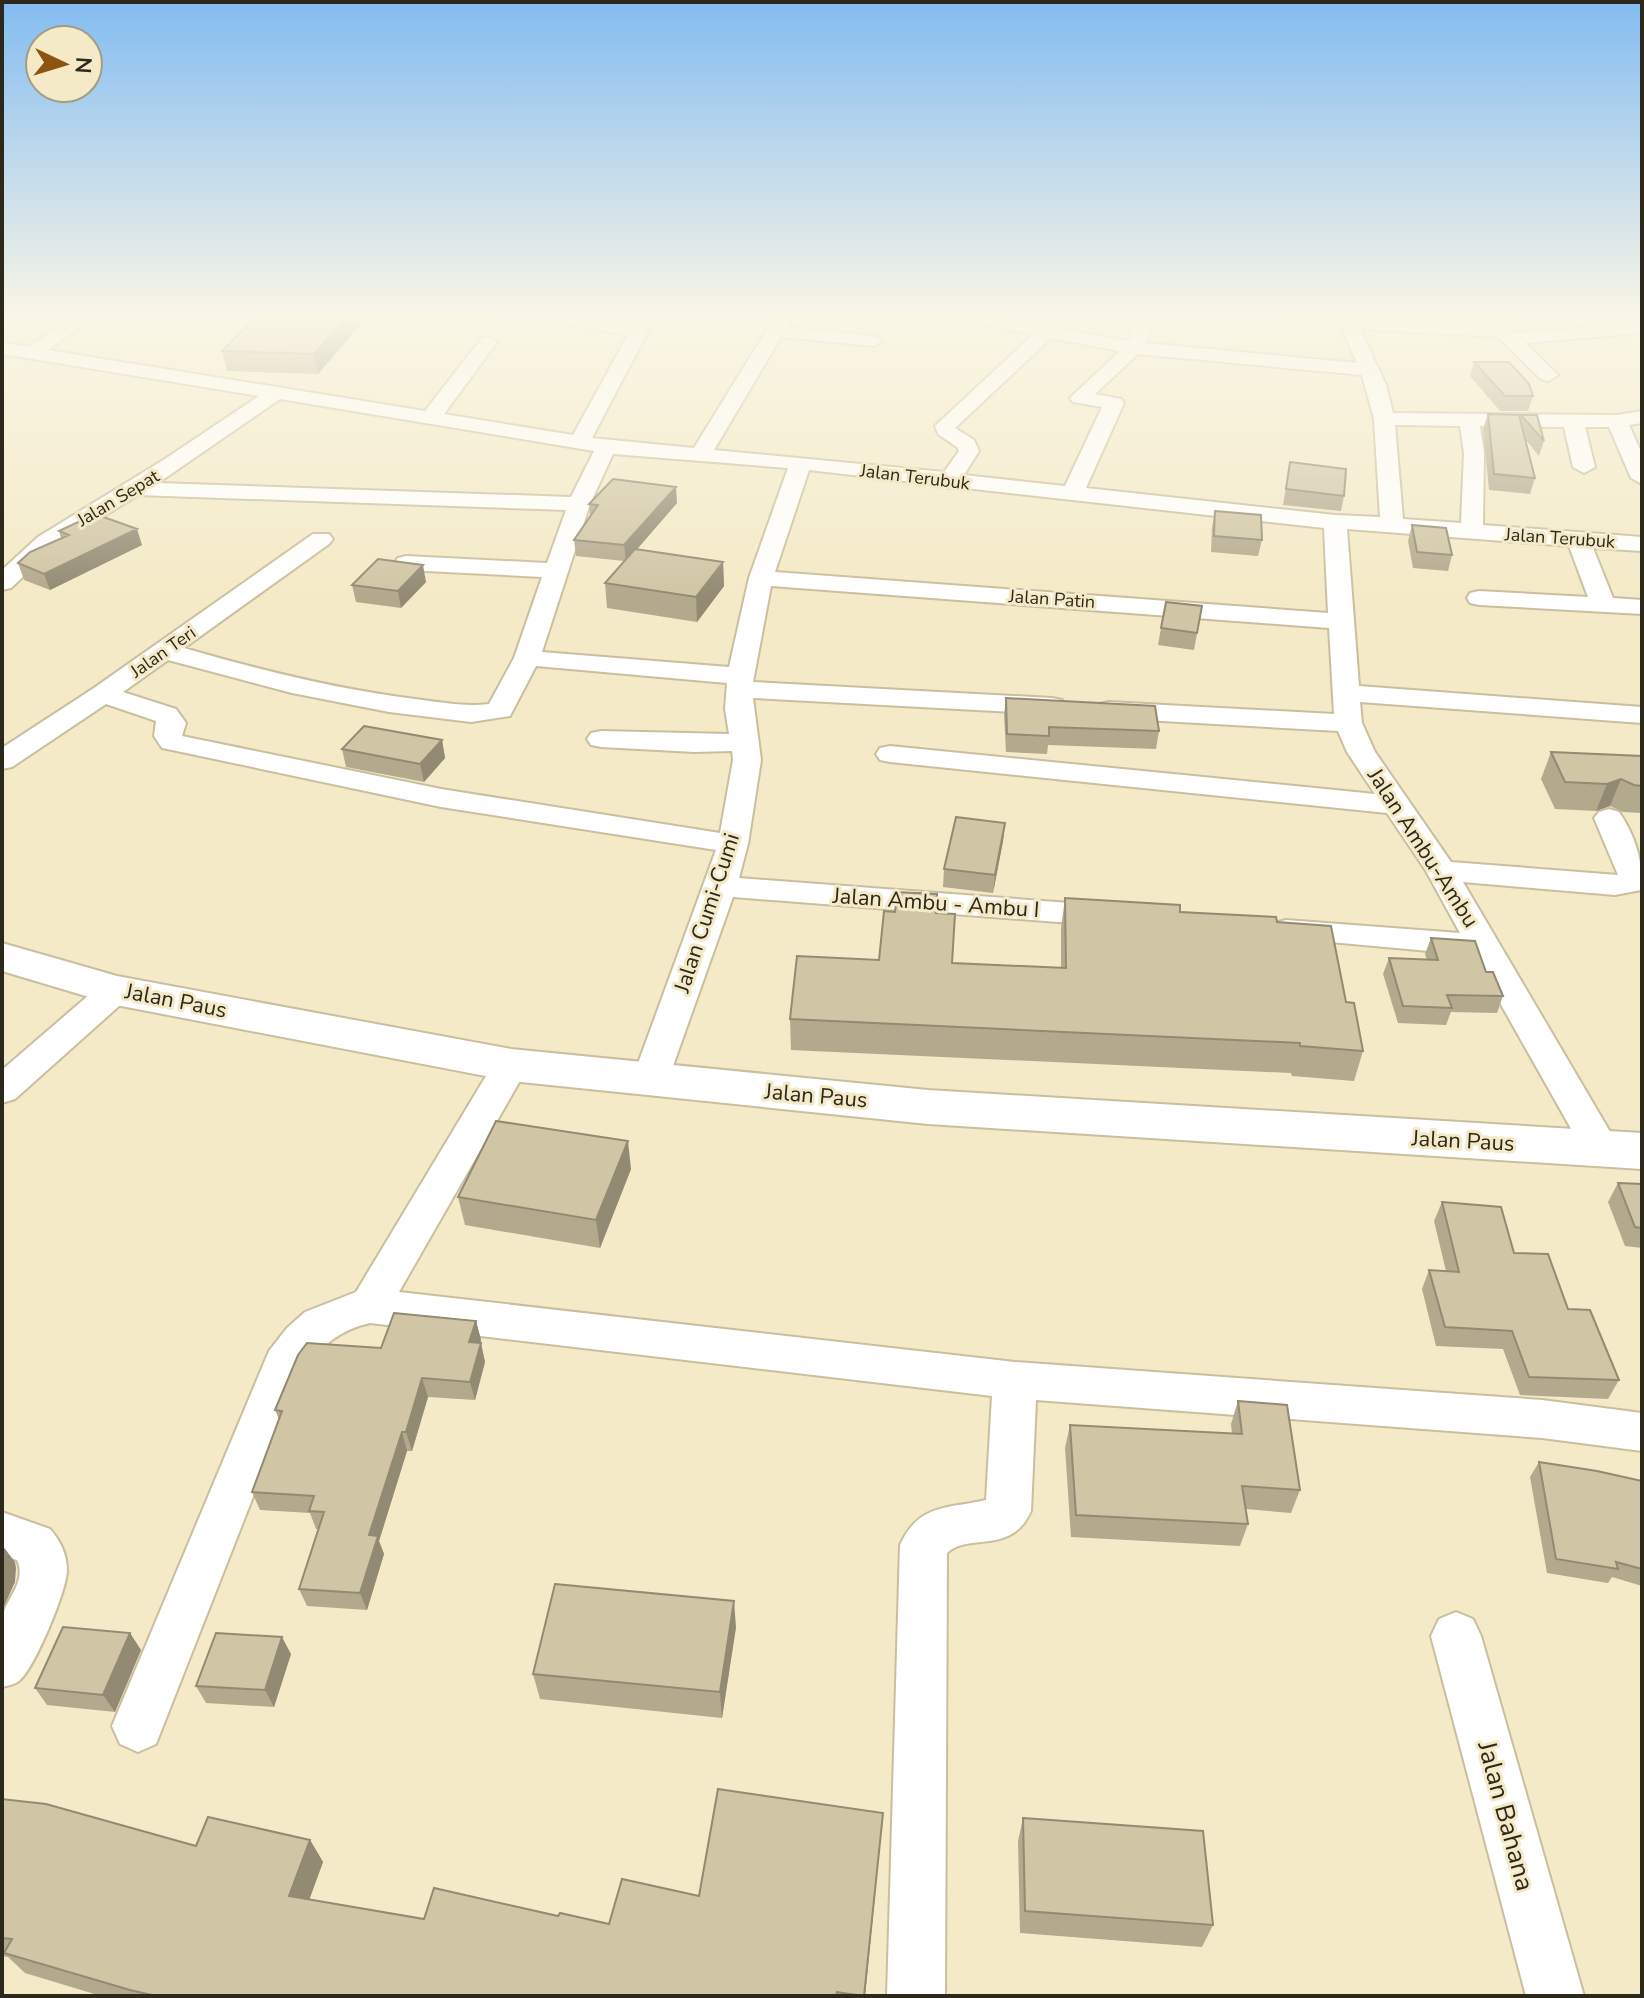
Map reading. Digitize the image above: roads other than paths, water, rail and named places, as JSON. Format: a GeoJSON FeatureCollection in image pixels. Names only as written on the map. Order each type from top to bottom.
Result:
{"type":"FeatureCollection","features":[{"type":"Feature","properties":{"kind":"main road","name":"Jalan Paus"},"geometry":{"type":"LineString","coordinates":[[2,957],[116,990],[511,1065],[959,1109],[1264,1130],[1621,1149]]}},
{"type":"Feature","properties":{"kind":"street","name":"Jalan Sepat"},"geometry":{"type":"LineString","coordinates":[[2,583],[46,542],[135,488],[249,411]]}},
{"type":"Feature","properties":{"kind":"street","name":"Jalan Terubuk"},"geometry":{"type":"LineString","coordinates":[[382,411],[606,447],[801,463],[948,482],[1335,522],[1642,544]]}},
{"type":"Feature","properties":{"kind":"street"},"geometry":{"type":"LineString","coordinates":[[429,420],[436,411]]}},
{"type":"Feature","properties":{"kind":"street"},"geometry":{"type":"LineString","coordinates":[[579,443],[596,411]]}},
{"type":"Feature","properties":{"kind":"street"},"geometry":{"type":"LineString","coordinates":[[701,453],[726,411]]}},
{"type":"Feature","properties":{"kind":"street"},"geometry":{"type":"LineString","coordinates":[[948,482],[969,451],[967,444],[945,430],[945,426],[961,411]]}},
{"type":"Feature","properties":{"kind":"street"},"geometry":{"type":"LineString","coordinates":[[1072,494],[1110,411]]}},
{"type":"Feature","properties":{"kind":"street"},"geometry":{"type":"LineString","coordinates":[[1382,411],[1392,524]]}},
{"type":"Feature","properties":{"kind":"street"},"geometry":{"type":"LineString","coordinates":[[1384,419],[1617,421],[1642,417]]}},
{"type":"Feature","properties":{"kind":"street"},"geometry":{"type":"LineString","coordinates":[[1469,420],[1474,453],[1472,531]]}},
{"type":"Feature","properties":{"kind":"street"},"geometry":{"type":"LineString","coordinates":[[1573,421],[1584,467]]}},
{"type":"Feature","properties":{"kind":"street"},"geometry":{"type":"LineString","coordinates":[[1617,421],[1642,478]]}},
{"type":"Feature","properties":{"kind":"street"},"geometry":{"type":"LineString","coordinates":[[165,651],[271,682],[390,705],[467,714],[500,710],[527,658],[579,504],[606,447]]}},
{"type":"Feature","properties":{"kind":"street","name":"Jalan Cumi-Cumi"},"geometry":{"type":"LineString","coordinates":[[650,1080],[721,886],[733,844],[747,760],[739,709],[740,682],[761,578],[801,463]]}},
{"type":"Feature","properties":{"kind":"street"},"geometry":{"type":"LineString","coordinates":[[135,488],[579,504]]}},
{"type":"Feature","properties":{"kind":"street","name":"Jalan Ambu-Ambu"},"geometry":{"type":"LineString","coordinates":[[1335,522],[1348,723],[1361,752],[1621,1149]]}},
{"type":"Feature","properties":{"kind":"street","name":"Jalan Teri"},"geometry":{"type":"LineString","coordinates":[[2,761],[165,651],[321,539]]}},
{"type":"Feature","properties":{"kind":"street"},"geometry":{"type":"LineString","coordinates":[[1579,541],[1603,604]]}},
{"type":"Feature","properties":{"kind":"street"},"geometry":{"type":"LineString","coordinates":[[406,563],[557,571]]}},
{"type":"Feature","properties":{"kind":"street","name":"Jalan Patin"},"geometry":{"type":"LineString","coordinates":[[761,578],[1342,621]]}},
{"type":"Feature","properties":{"kind":"street"},"geometry":{"type":"LineString","coordinates":[[1479,598],[1642,607]]}},
{"type":"Feature","properties":{"kind":"street"},"geometry":{"type":"LineString","coordinates":[[527,658],[740,682],[1082,708],[1348,723]]}},
{"type":"Feature","properties":{"kind":"street"},"geometry":{"type":"LineString","coordinates":[[1345,693],[1642,715]]}},
{"type":"Feature","properties":{"kind":"street"},"geometry":{"type":"LineString","coordinates":[[103,694],[166,715],[171,719],[168,736],[172,742],[441,798],[733,844]]}},
{"type":"Feature","properties":{"kind":"street"},"geometry":{"type":"LineString","coordinates":[[601,739],[694,744],[744,742]]}},
{"type":"Feature","properties":{"kind":"street"},"geometry":{"type":"LineString","coordinates":[[890,754],[1398,805]]}},
{"type":"Feature","properties":{"kind":"street"},"geometry":{"type":"LineString","coordinates":[[1441,871],[1615,885],[1630,883],[1635,879],[1609,818]]}},
{"type":"Feature","properties":{"kind":"street","name":"Jalan Ambu - Ambu I"},"geometry":{"type":"LineString","coordinates":[[721,886],[1135,918]]}},
{"type":"Feature","properties":{"kind":"street"},"geometry":{"type":"LineString","coordinates":[[1262,928],[1485,945]]}},
{"type":"Feature","properties":{"kind":"street"},"geometry":{"type":"LineString","coordinates":[[2,1090],[116,990]]}},
{"type":"Feature","properties":{"kind":"street"},"geometry":{"type":"LineString","coordinates":[[370,1306],[511,1065]]}},
{"type":"Feature","properties":{"kind":"street"},"geometry":{"type":"LineString","coordinates":[[138,1726],[284,1364],[300,1340],[320,1323],[345,1311],[370,1306],[1015,1380],[1542,1419],[1642,1432]]}},
{"type":"Feature","properties":{"kind":"street"},"geometry":{"type":"LineString","coordinates":[[916,1996],[924,1545],[945,1525],[986,1522],[998,1519],[1008,1511],[1015,1380]]}},
{"type":"Feature","properties":{"kind":"street"},"geometry":{"type":"LineString","coordinates":[[2,1534],[37,1547],[44,1561],[43,1581],[33,1608],[2,1663]]}},
{"type":"Feature","properties":{"kind":"street","name":"Jalan Bahana"},"geometry":{"type":"LineString","coordinates":[[1456,1636],[1555,1996]]}}]}
